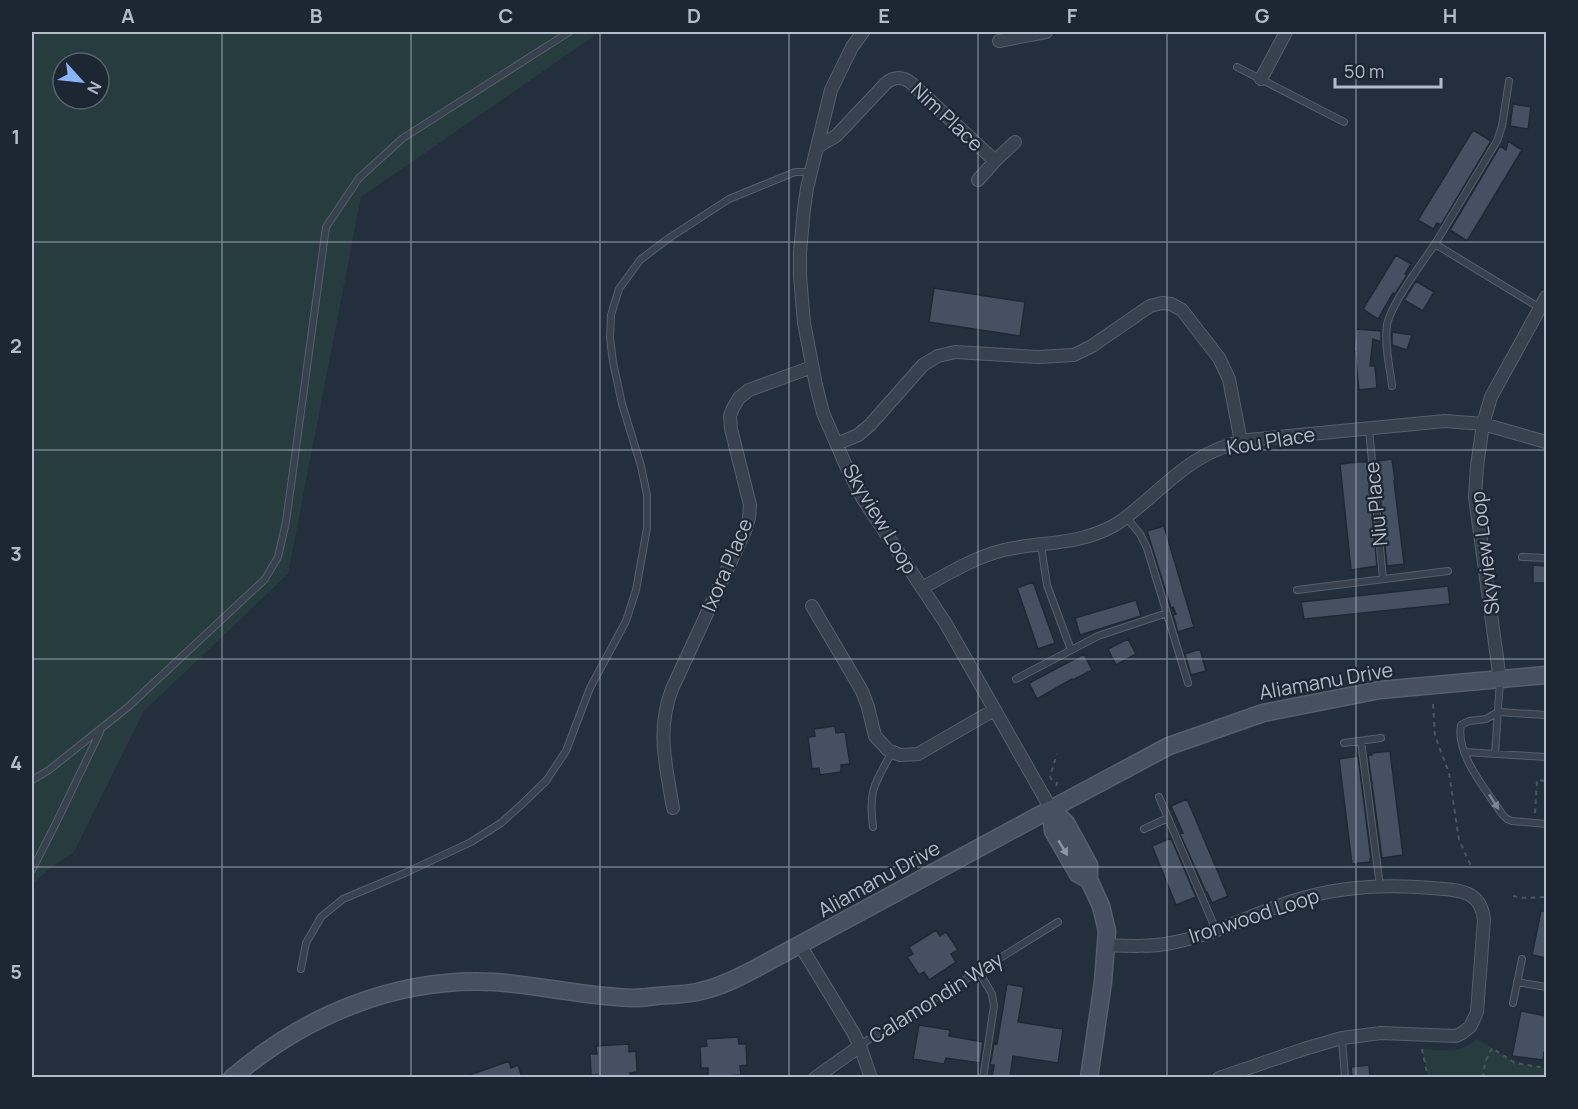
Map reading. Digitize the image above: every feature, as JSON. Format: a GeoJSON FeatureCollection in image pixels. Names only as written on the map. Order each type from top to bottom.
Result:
{"type":"FeatureCollection","features":[{"type":"Feature","properties":{"kind":"street","name":"Skyview Loop"},"geometry":{"type":"LineString","coordinates":[[862,32],[831,90],[810,172],[804,208],[800,252],[804,323],[823,413],[863,499],[946,624],[1051,809]]}},
{"type":"Feature","properties":{"kind":"street"},"geometry":{"type":"LineString","coordinates":[[999,41],[1046,32]]}},
{"type":"Feature","properties":{"kind":"street"},"geometry":{"type":"LineString","coordinates":[[1261,79],[1286,32]]}},
{"type":"Feature","properties":{"kind":"street","name":"Nim Place"},"geometry":{"type":"LineString","coordinates":[[817,147],[836,136],[886,83],[898,78],[911,82],[995,161]]}},
{"type":"Feature","properties":{"kind":"street","name":"Nim Place"},"geometry":{"type":"LineString","coordinates":[[978,180],[1015,142]]}},
{"type":"Feature","properties":{"kind":"street"},"geometry":{"type":"LineString","coordinates":[[837,444],[858,435],[870,425],[923,365],[938,356],[954,352],[1038,357],[1074,355],[1092,346],[1147,308],[1162,303],[1171,304],[1182,310],[1219,358],[1229,379],[1241,442]]}},
{"type":"Feature","properties":{"kind":"street","name":"Skyview Loop"},"geometry":{"type":"LineString","coordinates":[[1500,680],[1475,497],[1477,466],[1483,424],[1491,397],[1543,303]]}},
{"type":"Feature","properties":{"kind":"street","name":"Ixora Place"},"geometry":{"type":"LineString","coordinates":[[673,808],[662,733],[665,711],[672,689],[746,531],[749,518],[749,498],[731,429],[731,412],[739,398],[749,390],[812,367]]}},
{"type":"Feature","properties":{"kind":"street","name":"Kou Place"},"geometry":{"type":"LineString","coordinates":[[922,588],[973,560],[1005,549],[1092,536],[1126,517],[1192,462],[1219,448],[1241,442],[1445,421],[1483,424],[1546,442]]}},
{"type":"Feature","properties":{"kind":"street"},"geometry":{"type":"LineString","coordinates":[[812,606],[866,699],[875,736],[884,747],[892,752],[905,755],[918,754],[994,710]]}},
{"type":"Feature","properties":{"kind":"street","name":"Aliamanu Drive"},"geometry":{"type":"LineString","coordinates":[[232,1077],[275,1044],[323,1017],[376,996],[441,983],[494,982],[634,998],[685,994],[704,990],[745,974],[1169,746],[1263,713],[1380,690],[1546,675]]}},
{"type":"Feature","properties":{"kind":"street"},"geometry":{"type":"LineString","coordinates":[[1051,809],[1066,823],[1089,865],[1089,880],[1101,906],[1107,931],[1103,982],[1089,1077]]}},
{"type":"Feature","properties":{"kind":"street","name":"Ironwood Loop"},"geometry":{"type":"LineString","coordinates":[[1107,945],[1142,946],[1170,943],[1216,931],[1297,899],[1329,892],[1400,885],[1458,890],[1477,900],[1484,920],[1477,1012],[1470,1027],[1462,1033],[1453,1036],[1381,1033],[1342,1038],[1219,1077]]}},
{"type":"Feature","properties":{"kind":"street"},"geometry":{"type":"LineString","coordinates":[[800,945],[860,1046],[871,1077]]}},
{"type":"Feature","properties":{"kind":"street","name":"Calamondin Way"},"geometry":{"type":"LineString","coordinates":[[815,1077],[860,1046]]}},
{"type":"Feature","properties":{"kind":"lane"},"geometry":{"type":"LineString","coordinates":[[32,780],[49,770],[128,707],[265,579],[278,557],[286,522],[326,227],[358,178],[403,138],[569,32]]}},
{"type":"Feature","properties":{"kind":"lane"},"geometry":{"type":"LineString","coordinates":[[1237,67],[1344,122]]}},
{"type":"Feature","properties":{"kind":"lane"},"geometry":{"type":"LineString","coordinates":[[1392,386],[1386,339],[1388,323],[1397,303],[1497,141],[1502,126],[1509,81]]}},
{"type":"Feature","properties":{"kind":"lane"},"geometry":{"type":"LineString","coordinates":[[301,969],[306,944],[321,917],[343,899],[388,881],[471,842],[501,823],[546,781],[566,752],[590,688],[626,621],[636,590],[647,528],[647,495],[641,466],[622,404],[610,338],[611,315],[619,289],[640,260],[719,205],[795,172],[810,172]]}},
{"type":"Feature","properties":{"kind":"lane"},"geometry":{"type":"LineString","coordinates":[[1435,244],[1543,303]]}},
{"type":"Feature","properties":{"kind":"lane","name":"Niu Place"},"geometry":{"type":"LineString","coordinates":[[1369,428],[1383,579]]}},
{"type":"Feature","properties":{"kind":"lane"},"geometry":{"type":"LineString","coordinates":[[1126,517],[1144,541],[1188,683]]}},
{"type":"Feature","properties":{"kind":"lane"},"geometry":{"type":"LineString","coordinates":[[1041,545],[1047,585],[1071,650]]}},
{"type":"Feature","properties":{"kind":"lane"},"geometry":{"type":"LineString","coordinates":[[1522,557],[1546,558]]}},
{"type":"Feature","properties":{"kind":"lane"},"geometry":{"type":"LineString","coordinates":[[1297,590],[1448,571]]}},
{"type":"Feature","properties":{"kind":"lane"},"geometry":{"type":"LineString","coordinates":[[1016,679],[1098,636],[1167,613]]}},
{"type":"Feature","properties":{"kind":"lane"},"geometry":{"type":"LineString","coordinates":[[1495,754],[1500,680]]}},
{"type":"Feature","properties":{"kind":"lane"},"geometry":{"type":"LineString","coordinates":[[1546,715],[1498,712],[1486,719],[1461,725],[1460,740],[1471,766],[1507,819],[1546,824]]}},
{"type":"Feature","properties":{"kind":"lane"},"geometry":{"type":"LineString","coordinates":[[32,870],[101,729]]}},
{"type":"Feature","properties":{"kind":"lane"},"geometry":{"type":"LineString","coordinates":[[1344,743],[1381,738]]}},
{"type":"Feature","properties":{"kind":"lane"},"geometry":{"type":"LineString","coordinates":[[1361,741],[1380,887]]}},
{"type":"Feature","properties":{"kind":"lane"},"geometry":{"type":"LineString","coordinates":[[873,827],[870,807],[872,794],[876,781],[892,752]]}},
{"type":"Feature","properties":{"kind":"lane"},"geometry":{"type":"LineString","coordinates":[[1464,752],[1546,758]]}},
{"type":"Feature","properties":{"kind":"lane"},"geometry":{"type":"LineString","coordinates":[[1159,797],[1216,931]]}},
{"type":"Feature","properties":{"kind":"lane"},"geometry":{"type":"LineString","coordinates":[[1144,829],[1168,818]]}},
{"type":"Feature","properties":{"kind":"lane","name":"Calamondin Way"},"geometry":{"type":"LineString","coordinates":[[860,1046],[1058,922]]}},
{"type":"Feature","properties":{"kind":"lane"},"geometry":{"type":"LineString","coordinates":[[1513,1003],[1522,959]]}},
{"type":"Feature","properties":{"kind":"lane"},"geometry":{"type":"LineString","coordinates":[[978,972],[992,994],[994,1006],[983,1077]]}},
{"type":"Feature","properties":{"kind":"lane"},"geometry":{"type":"LineString","coordinates":[[1517,982],[1546,987]]}},
{"type":"Feature","properties":{"kind":"lane"},"geometry":{"type":"LineString","coordinates":[[1342,1038],[1345,1077]]}},
{"type":"Feature","properties":{"kind":"path"},"geometry":{"type":"LineString","coordinates":[[1433,704],[1435,736],[1449,773],[1459,840],[1472,868]]}},
{"type":"Feature","properties":{"kind":"path"},"geometry":{"type":"LineString","coordinates":[[1056,786],[1057,783],[1050,776],[1057,754]]}},
{"type":"Feature","properties":{"kind":"path"},"geometry":{"type":"LineString","coordinates":[[1534,823],[1537,780],[1546,781]]}},
{"type":"Feature","properties":{"kind":"path"},"geometry":{"type":"LineString","coordinates":[[1513,897],[1546,897]]}},
{"type":"Feature","properties":{"kind":"path"},"geometry":{"type":"LineString","coordinates":[[1483,1077],[1485,1062],[1491,1048],[1508,1059],[1546,1068]]}},
{"type":"Feature","properties":{"kind":"path"},"geometry":{"type":"LineString","coordinates":[[1422,1049],[1428,1077]]}},
{"type":"Feature","properties":{"kind":"path"},"geometry":{"type":"LineString","coordinates":[[1523,1064],[1524,1059]]}},
{"type":"Feature","properties":{"kind":"green space"},"geometry":{"type":"Polygon","coordinates":[[[32,32],[600,32],[361,197],[288,574],[144,711],[74,852],[32,884],[32,32]]]}},
{"type":"Feature","properties":{"kind":"green space"},"geometry":{"type":"Polygon","coordinates":[[[1477,1039],[1515,1063],[1546,1068],[1546,1077],[1428,1077],[1422,1049],[1458,1049],[1477,1039]]]}},
{"type":"Feature","properties":{"kind":"building"},"geometry":{"type":"Polygon","coordinates":[[[1513,104],[1531,107],[1528,129],[1510,126],[1513,104]]]}},
{"type":"Feature","properties":{"kind":"building"},"geometry":{"type":"Polygon","coordinates":[[[1473,130],[1491,141],[1441,225],[1437,223],[1433,229],[1418,220],[1473,130]]]}},
{"type":"Feature","properties":{"kind":"building"},"geometry":{"type":"Polygon","coordinates":[[[1508,141],[1522,150],[1467,241],[1450,230],[1500,146],[1506,150],[1508,141]]]}},
{"type":"Feature","properties":{"kind":"building"},"geometry":{"type":"Polygon","coordinates":[[[1396,255],[1411,264],[1405,274],[1407,275],[1378,319],[1363,309],[1396,255]]]}},
{"type":"Feature","properties":{"kind":"building"},"geometry":{"type":"Polygon","coordinates":[[[1416,281],[1434,292],[1423,311],[1404,300],[1416,281]]]}},
{"type":"Feature","properties":{"kind":"building"},"geometry":{"type":"Polygon","coordinates":[[[934,288],[1025,302],[1020,336],[929,322],[934,288]]]}},
{"type":"Feature","properties":{"kind":"building"},"geometry":{"type":"Polygon","coordinates":[[[1356,329],[1381,331],[1381,342],[1373,339],[1370,366],[1375,366],[1377,388],[1359,390],[1354,351],[1356,329]]]}},
{"type":"Feature","properties":{"kind":"building"},"geometry":{"type":"Polygon","coordinates":[[[1392,332],[1412,335],[1407,350],[1392,345],[1392,332]]]}},
{"type":"Feature","properties":{"kind":"building"},"geometry":{"type":"Polygon","coordinates":[[[1392,459],[1404,564],[1387,566],[1377,461],[1392,459]]]}},
{"type":"Feature","properties":{"kind":"building"},"geometry":{"type":"Polygon","coordinates":[[[1367,462],[1377,566],[1351,570],[1340,464],[1367,462]]]}},
{"type":"Feature","properties":{"kind":"building"},"geometry":{"type":"Polygon","coordinates":[[[1164,526],[1194,627],[1178,632],[1173,615],[1176,614],[1173,607],[1171,608],[1147,531],[1164,526]]]}},
{"type":"Feature","properties":{"kind":"building"},"geometry":{"type":"Polygon","coordinates":[[[1533,565],[1546,566],[1546,583],[1533,583],[1533,565]]]}},
{"type":"Feature","properties":{"kind":"building"},"geometry":{"type":"Polygon","coordinates":[[[1033,582],[1055,643],[1038,649],[1017,588],[1033,582]]]}},
{"type":"Feature","properties":{"kind":"building"},"geometry":{"type":"Polygon","coordinates":[[[1448,586],[1450,604],[1304,619],[1301,602],[1448,586]]]}},
{"type":"Feature","properties":{"kind":"building"},"geometry":{"type":"Polygon","coordinates":[[[1136,600],[1141,616],[1080,635],[1075,618],[1136,600]]]}},
{"type":"Feature","properties":{"kind":"building"},"geometry":{"type":"Polygon","coordinates":[[[1128,639],[1136,654],[1116,665],[1108,649],[1128,639]]]}},
{"type":"Feature","properties":{"kind":"building"},"geometry":{"type":"Polygon","coordinates":[[[1200,649],[1206,671],[1191,675],[1185,654],[1200,649]]]}},
{"type":"Feature","properties":{"kind":"building"},"geometry":{"type":"Polygon","coordinates":[[[1084,654],[1092,670],[1037,699],[1029,683],[1084,654]]]}},
{"type":"Feature","properties":{"kind":"building"},"geometry":{"type":"Polygon","coordinates":[[[835,726],[836,733],[845,732],[850,764],[841,765],[841,772],[820,775],[819,768],[812,769],[808,737],[815,736],[814,729],[835,726]]]}},
{"type":"Feature","properties":{"kind":"building"},"geometry":{"type":"Polygon","coordinates":[[[1390,751],[1403,855],[1382,858],[1368,755],[1390,751]]]}},
{"type":"Feature","properties":{"kind":"building"},"geometry":{"type":"Polygon","coordinates":[[[1358,756],[1371,859],[1370,862],[1352,864],[1339,759],[1358,756]]]}},
{"type":"Feature","properties":{"kind":"building"},"geometry":{"type":"Polygon","coordinates":[[[1187,799],[1228,896],[1212,903],[1180,834],[1183,833],[1171,806],[1187,799]]]}},
{"type":"Feature","properties":{"kind":"building"},"geometry":{"type":"Polygon","coordinates":[[[1171,838],[1196,897],[1176,905],[1152,846],[1171,838]]]}},
{"type":"Feature","properties":{"kind":"building"},"geometry":{"type":"Polygon","coordinates":[[[1541,911],[1546,911],[1546,958],[1532,955],[1541,911]]]}},
{"type":"Feature","properties":{"kind":"building"},"geometry":{"type":"Polygon","coordinates":[[[936,930],[940,936],[946,932],[958,950],[951,954],[956,962],[929,980],[924,972],[919,975],[907,957],[913,954],[909,947],[936,930]]]}},
{"type":"Feature","properties":{"kind":"building"},"geometry":{"type":"Polygon","coordinates":[[[1007,984],[1024,987],[1018,1022],[1063,1029],[1058,1063],[1013,1056],[1010,1077],[992,1077],[994,1065],[990,1065],[994,1043],[997,1044],[1007,984]]]}},
{"type":"Feature","properties":{"kind":"building"},"geometry":{"type":"Polygon","coordinates":[[[1521,1011],[1546,1016],[1546,1052],[1544,1052],[1543,1060],[1512,1056],[1521,1011]]]}},
{"type":"Feature","properties":{"kind":"building"},"geometry":{"type":"Polygon","coordinates":[[[919,1025],[950,1030],[949,1036],[983,1042],[980,1063],[946,1058],[944,1064],[913,1059],[919,1025]]]}},
{"type":"Feature","properties":{"kind":"building"},"geometry":{"type":"Polygon","coordinates":[[[738,1037],[739,1044],[746,1044],[747,1065],[740,1066],[741,1075],[708,1077],[708,1068],[701,1068],[700,1047],[707,1046],[706,1039],[738,1037]]]}},
{"type":"Feature","properties":{"kind":"building"},"geometry":{"type":"Polygon","coordinates":[[[629,1044],[629,1052],[636,1051],[637,1072],[630,1073],[631,1077],[591,1075],[590,1054],[597,1054],[596,1046],[629,1044]]]}},
{"type":"Feature","properties":{"kind":"building"},"geometry":{"type":"Polygon","coordinates":[[[509,1061],[511,1068],[518,1065],[522,1077],[467,1077],[467,1076],[509,1061]]]}},
{"type":"Feature","properties":{"kind":"building"},"geometry":{"type":"Polygon","coordinates":[[[1369,1065],[1370,1077],[1352,1077],[1351,1067],[1369,1065]]]}}]}
